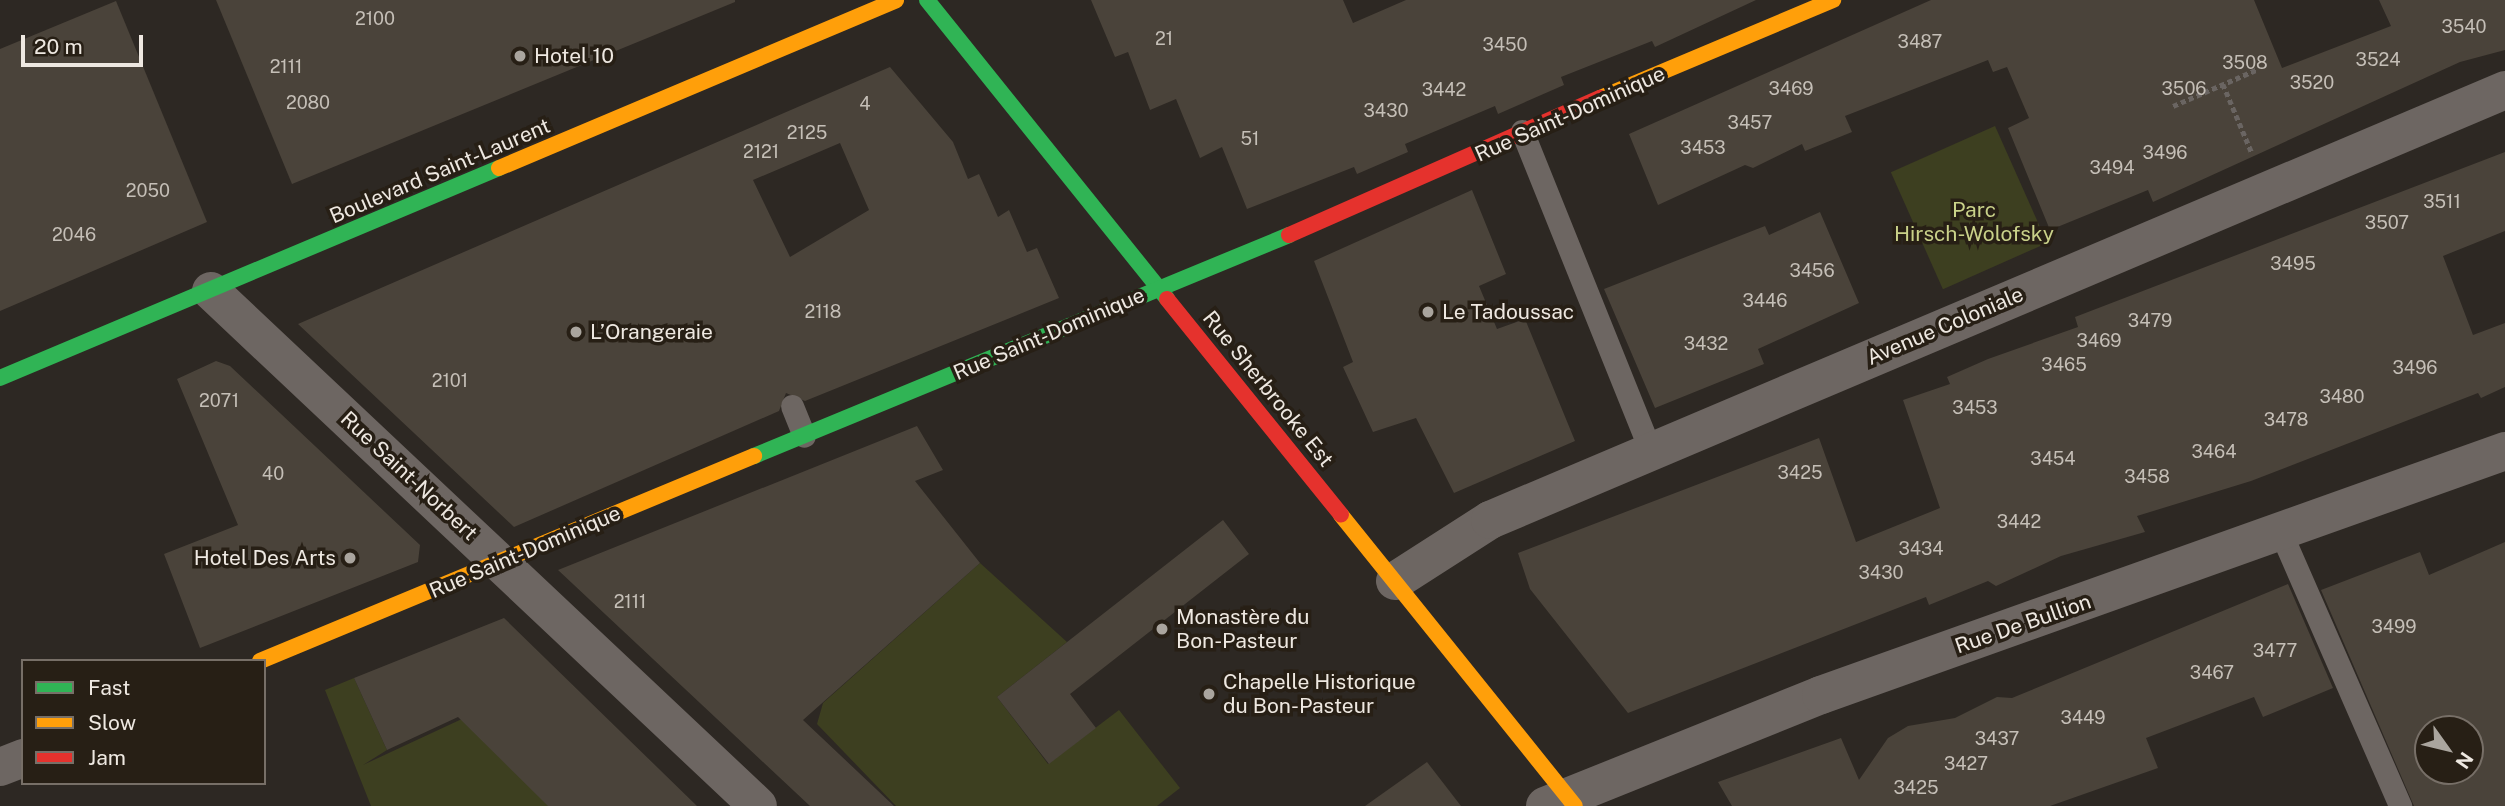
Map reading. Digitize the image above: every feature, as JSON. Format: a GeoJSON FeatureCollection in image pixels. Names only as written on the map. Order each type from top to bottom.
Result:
{"type":"FeatureCollection","features":[{"type":"Feature","properties":{"kind":"main road","name":"Boulevard Saint-Laurent"},"geometry":{"type":"LineString","coordinates":[[0,378],[895,0]]}},
{"type":"Feature","properties":{"kind":"main road","name":"Rue Sherbrooke Est"},"geometry":{"type":"LineString","coordinates":[[927,0],[1395,581],[1562,803]]}},
{"type":"Feature","properties":{"kind":"main road","name":"Rue Saint-Dominique"},"geometry":{"type":"LineString","coordinates":[[265,659],[1159,289],[1320,226],[1522,131],[1833,0]]}},
{"type":"Feature","properties":{"kind":"street","name":"Avenue Coloniale"},"geometry":{"type":"LineString","coordinates":[[1395,581],[1490,520],[2505,90]]}},
{"type":"Feature","properties":{"kind":"street","name":"Rue Saint-Norbert"},"geometry":{"type":"LineString","coordinates":[[211,291],[758,806]]}},
{"type":"Feature","properties":{"kind":"street","name":"Rue De Bullion"},"geometry":{"type":"LineString","coordinates":[[1562,803],[1821,695],[2505,451]]}},
{"type":"Feature","properties":{"kind":"street"},"geometry":{"type":"LineString","coordinates":[[0,767],[21,759]]}},
{"type":"Feature","properties":{"kind":"lane"},"geometry":{"type":"LineString","coordinates":[[1522,131],[1651,452]]}},
{"type":"Feature","properties":{"kind":"lane"},"geometry":{"type":"LineString","coordinates":[[792,406],[804,436]]}},
{"type":"Feature","properties":{"kind":"lane"},"geometry":{"type":"LineString","coordinates":[[2281,533],[2400,806]]}},
{"type":"Feature","properties":{"kind":"path"},"geometry":{"type":"LineString","coordinates":[[2173,106],[2258,69]]}},
{"type":"Feature","properties":{"kind":"path"},"geometry":{"type":"LineString","coordinates":[[2223,84],[2256,164]]}},
{"type":"Feature","properties":{"kind":"green space","name":"Parc Hirsch-Wolofsky"},"geometry":{"type":"Polygon","coordinates":[[[1995,126],[2047,243],[1943,289],[1891,172],[1995,126]]]}},
{"type":"Feature","properties":{"kind":"green space"},"geometry":{"type":"Polygon","coordinates":[[[980,563],[1067,642],[997,697],[1048,764],[1119,710],[1180,788],[1157,806],[896,806],[817,724],[823,703],[980,563]]]}},
{"type":"Feature","properties":{"kind":"green space"},"geometry":{"type":"Polygon","coordinates":[[[354,678],[387,750],[363,765],[464,718],[551,806],[371,806],[325,690],[354,678]]]}},
{"type":"Feature","properties":{"kind":"building"},"geometry":{"type":"Polygon","coordinates":[[[216,0],[735,0],[735,2],[292,184],[216,0]]]}},
{"type":"Feature","properties":{"kind":"building"},"geometry":{"type":"Polygon","coordinates":[[[1091,0],[1343,0],[1353,23],[1406,0],[1756,0],[1655,47],[1652,41],[1561,77],[1564,85],[1498,114],[1495,106],[1405,144],[1408,152],[1357,174],[1354,167],[1247,209],[1222,147],[1200,158],[1176,99],[1150,110],[1128,52],[1115,57],[1091,0]]]}},
{"type":"Feature","properties":{"kind":"building"},"geometry":{"type":"Polygon","coordinates":[[[1931,0],[2254,0],[2282,68],[2391,26],[2379,0],[2505,0],[2505,50],[2460,62],[2153,202],[2148,190],[2050,230],[2008,128],[2029,118],[2007,67],[1993,72],[1988,60],[1845,116],[1852,132],[1805,151],[1802,144],[1753,168],[1745,165],[1658,205],[1629,134],[1931,0]]]}},
{"type":"Feature","properties":{"kind":"building"},"geometry":{"type":"Polygon","coordinates":[[[116,1],[207,222],[0,311],[0,49],[116,1]]]}},
{"type":"Feature","properties":{"kind":"building"},"geometry":{"type":"Polygon","coordinates":[[[890,67],[953,142],[968,179],[979,174],[998,217],[1009,210],[1027,252],[1037,248],[1059,298],[805,401],[786,393],[779,411],[514,527],[298,324],[890,67]],[[840,143],[753,180],[790,257],[869,210],[840,143]]]}},
{"type":"Feature","properties":{"kind":"building"},"geometry":{"type":"Polygon","coordinates":[[[2505,152],[2505,231],[2443,256],[2473,335],[2505,323],[2505,387],[2481,398],[2478,393],[2251,481],[2137,516],[2145,532],[2061,556],[1996,586],[1988,581],[1929,605],[1926,597],[1628,713],[1530,589],[1518,553],[1819,438],[1856,542],[1940,508],[1903,400],[1950,384],[1947,377],[1988,359],[2078,327],[2075,317],[2505,152]]]}},
{"type":"Feature","properties":{"kind":"building","name":"Le Tadoussac"},"geometry":{"type":"Polygon","coordinates":[[[1472,190],[1506,274],[1479,286],[1497,329],[1525,319],[1575,441],[1454,493],[1416,418],[1373,432],[1343,367],[1353,362],[1314,261],[1472,190]]]}},
{"type":"Feature","properties":{"kind":"building"},"geometry":{"type":"Polygon","coordinates":[[[1820,212],[1859,303],[1758,349],[1764,364],[1655,408],[1604,289],[1765,226],[1769,235],[1820,212]]]}},
{"type":"Feature","properties":{"kind":"building","name":"Hotel Des Arts"},"geometry":{"type":"Polygon","coordinates":[[[216,361],[230,366],[420,545],[418,562],[200,648],[164,554],[238,525],[177,379],[216,361]]]}},
{"type":"Feature","properties":{"kind":"building"},"geometry":{"type":"Polygon","coordinates":[[[917,426],[943,470],[915,481],[980,563],[803,720],[894,806],[810,806],[558,570],[917,426]]]}},
{"type":"Feature","properties":{"kind":"building"},"geometry":{"type":"Polygon","coordinates":[[[1223,520],[1249,554],[1070,694],[1096,728],[1049,764],[997,697],[1223,520]]]}},
{"type":"Feature","properties":{"kind":"building"},"geometry":{"type":"Polygon","coordinates":[[[2505,542],[2505,806],[2414,806],[2321,590],[2420,552],[2429,575],[2505,542]]]}},
{"type":"Feature","properties":{"kind":"building"},"geometry":{"type":"Polygon","coordinates":[[[2288,584],[2333,688],[2263,717],[2254,697],[2146,738],[2158,768],[2050,806],[1732,806],[1718,782],[1841,738],[1859,780],[1888,738],[1908,726],[1955,718],[1997,697],[2012,698],[2288,584]]]}},
{"type":"Feature","properties":{"kind":"building"},"geometry":{"type":"Polygon","coordinates":[[[504,618],[697,806],[548,806],[458,717],[387,750],[354,678],[504,618]]]}},
{"type":"Feature","properties":{"kind":"building"},"geometry":{"type":"Polygon","coordinates":[[[1427,762],[1461,806],[1365,806],[1427,762]]]}},
{"type":"Feature","properties":{"kind":"traffic: fast"},"geometry":{"type":"LineString","coordinates":[[927,0],[1167,299]]}},
{"type":"Feature","properties":{"kind":"traffic: fast"},"geometry":{"type":"LineString","coordinates":[[0,378],[499,168]]}},
{"type":"Feature","properties":{"kind":"traffic: fast"},"geometry":{"type":"LineString","coordinates":[[754,456],[1289,235]]}},
{"type":"Feature","properties":{"kind":"traffic: slow"},"geometry":{"type":"LineString","coordinates":[[499,168],[896,0]]}},
{"type":"Feature","properties":{"kind":"traffic: slow"},"geometry":{"type":"LineString","coordinates":[[1600,98],[1833,0]]}},
{"type":"Feature","properties":{"kind":"traffic: slow"},"geometry":{"type":"LineString","coordinates":[[265,659],[754,456]]}},
{"type":"Feature","properties":{"kind":"traffic: slow"},"geometry":{"type":"LineString","coordinates":[[1341,515],[1575,806]]}},
{"type":"Feature","properties":{"kind":"traffic: jam"},"geometry":{"type":"LineString","coordinates":[[1289,235],[1600,98]]}},
{"type":"Feature","properties":{"kind":"traffic: jam"},"geometry":{"type":"LineString","coordinates":[[1167,299],[1341,515]]}},
{"type":"Feature","properties":{"kind":"place","name":"Hotel 10"},"geometry":{"type":"Point","coordinates":[520,56]}},
{"type":"Feature","properties":{"kind":"place","name":"Le Tadoussac"},"geometry":{"type":"Point","coordinates":[1428,312]}},
{"type":"Feature","properties":{"kind":"place","name":"L’Orangeraie"},"geometry":{"type":"Point","coordinates":[576,332]}},
{"type":"Feature","properties":{"kind":"place","name":"Hotel Des Arts"},"geometry":{"type":"Point","coordinates":[350,558]}},
{"type":"Feature","properties":{"kind":"place","name":"Monastère du Bon-Pasteur"},"geometry":{"type":"Point","coordinates":[1162,629]}},
{"type":"Feature","properties":{"kind":"place","name":"Chapelle Historique du Bon-Pasteur"},"geometry":{"type":"Point","coordinates":[1209,694]}}]}
